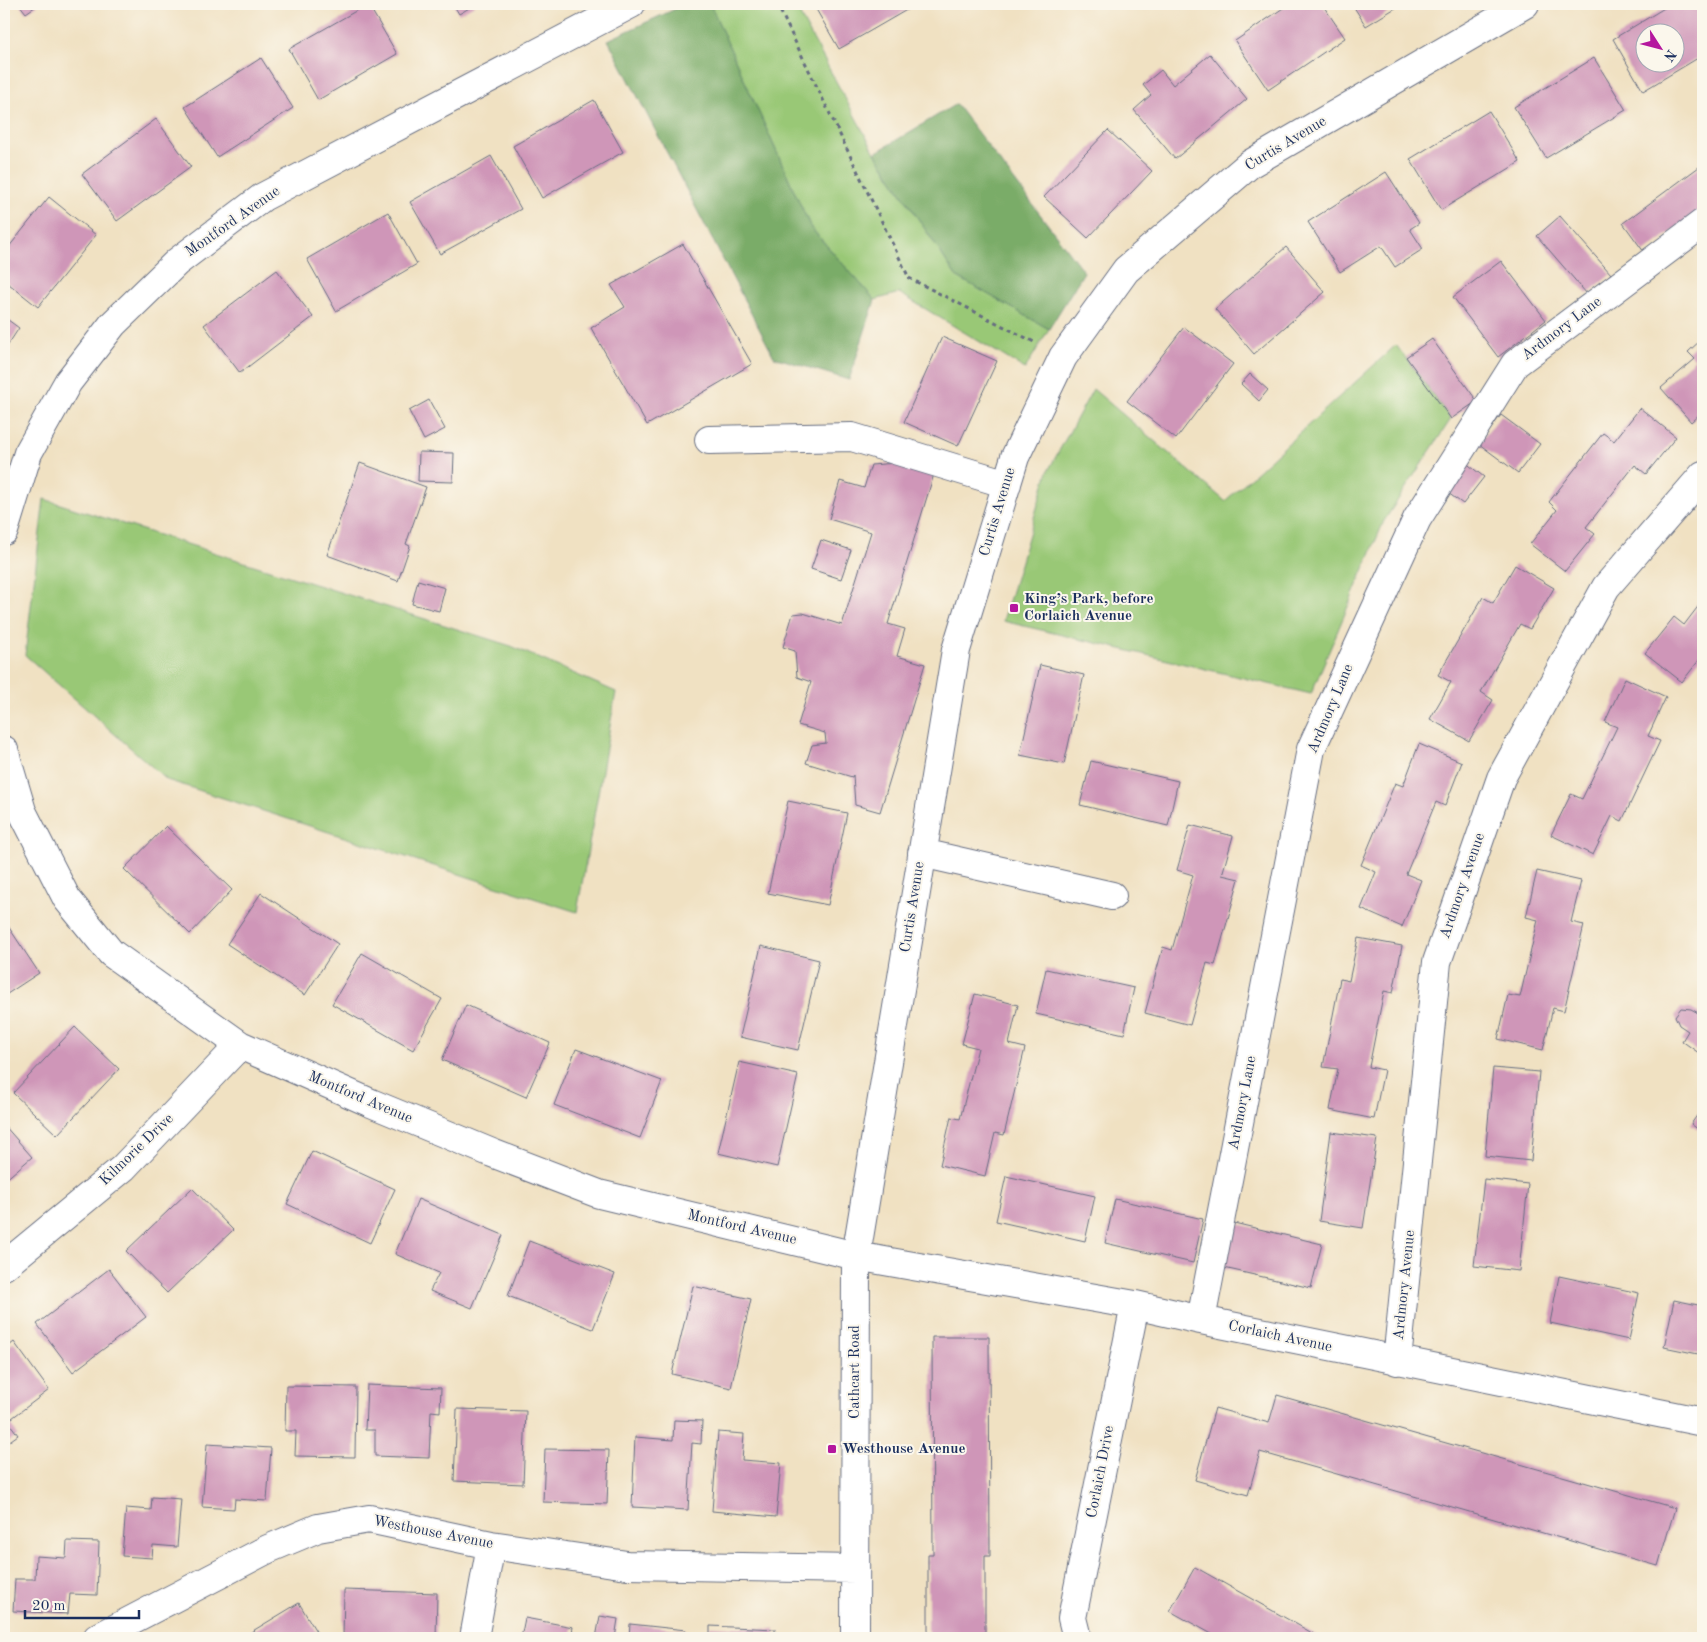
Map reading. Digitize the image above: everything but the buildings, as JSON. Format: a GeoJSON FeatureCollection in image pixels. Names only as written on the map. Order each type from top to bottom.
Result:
{"type":"FeatureCollection","features":[{"type":"Feature","properties":{"kind":"street","name":"Montford Avenue"},"geometry":{"type":"LineString","coordinates":[[4,531],[28,453],[68,382],[113,324],[177,262],[263,197],[631,4]]}},
{"type":"Feature","properties":{"kind":"street","name":"Curtis Avenue"},"geometry":{"type":"LineString","coordinates":[[856,1256],[956,650],[1015,456],[1063,357],[1126,270],[1250,164],[1525,4]]}},
{"type":"Feature","properties":{"kind":"street","name":"Ardmory Lane"},"geometry":{"type":"LineString","coordinates":[[1201,1320],[1311,749],[1315,740],[1417,519],[1515,364],[1703,223]]}},
{"type":"Feature","properties":{"kind":"street"},"geometry":{"type":"LineString","coordinates":[[709,440],[852,437],[1007,484]]}},
{"type":"Feature","properties":{"kind":"street","name":"Ardmory Avenue"},"geometry":{"type":"LineString","coordinates":[[1397,1361],[1437,962],[1501,778],[1606,587],[1703,474]]}},
{"type":"Feature","properties":{"kind":"street","name":"Montford Avenue"},"geometry":{"type":"LineString","coordinates":[[4,750],[22,811],[67,899],[111,953],[240,1045],[483,1150],[599,1194],[856,1256]]}},
{"type":"Feature","properties":{"kind":"street"},"geometry":{"type":"LineString","coordinates":[[922,853],[1112,896]]}},
{"type":"Feature","properties":{"kind":"street","name":"Kilmorie Drive"},"geometry":{"type":"LineString","coordinates":[[4,1266],[123,1168],[240,1045]]}},
{"type":"Feature","properties":{"kind":"street","name":"Corlaich Avenue"},"geometry":{"type":"LineString","coordinates":[[856,1256],[1135,1304],[1201,1320],[1397,1361],[1703,1422]]}},
{"type":"Feature","properties":{"kind":"street","name":"Cathcart Road"},"geometry":{"type":"LineString","coordinates":[[855,1638],[856,1256]]}},
{"type":"Feature","properties":{"kind":"street","name":"Corlaich Drive"},"geometry":{"type":"LineString","coordinates":[[1077,1638],[1072,1618],[1135,1304]]}},
{"type":"Feature","properties":{"kind":"street","name":"Westhouse Avenue"},"geometry":{"type":"LineString","coordinates":[[98,1638],[268,1549],[318,1528],[369,1519],[492,1545],[627,1565],[855,1569]]}},
{"type":"Feature","properties":{"kind":"street"},"geometry":{"type":"LineString","coordinates":[[474,1638],[492,1545]]}},
{"type":"Feature","properties":{"kind":"path"},"geometry":{"type":"LineString","coordinates":[[777,4],[909,278],[1063,357]]}},
{"type":"Feature","properties":{"kind":"green space"},"geometry":{"type":"Polygon","coordinates":[[[686,4],[710,4],[811,228],[875,300],[849,380],[774,357],[608,40],[686,4]]]}},
{"type":"Feature","properties":{"kind":"green space"},"geometry":{"type":"Polygon","coordinates":[[[710,4],[794,4],[875,153],[956,276],[1049,329],[1025,369],[899,293],[875,300],[811,228],[710,4]]]}},
{"type":"Feature","properties":{"kind":"green space"},"geometry":{"type":"Polygon","coordinates":[[[956,104],[1084,272],[1049,329],[956,276],[875,153],[956,104]]]}},
{"type":"Feature","properties":{"kind":"green space"},"geometry":{"type":"Polygon","coordinates":[[[1396,345],[1451,419],[1384,521],[1311,694],[1003,621],[1048,471],[1093,389],[1225,501],[1396,345]]]}},
{"type":"Feature","properties":{"kind":"green space"},"geometry":{"type":"Polygon","coordinates":[[[44,499],[511,646],[616,692],[577,912],[167,780],[25,655],[44,499]]]}},
{"type":"Feature","properties":{"kind":"place","name":"King’s Park, before Corlaich Avenue"},"geometry":{"type":"Point","coordinates":[1014,608]}},
{"type":"Feature","properties":{"kind":"place","name":"Westhouse Avenue"},"geometry":{"type":"Point","coordinates":[832,1449]}}]}
